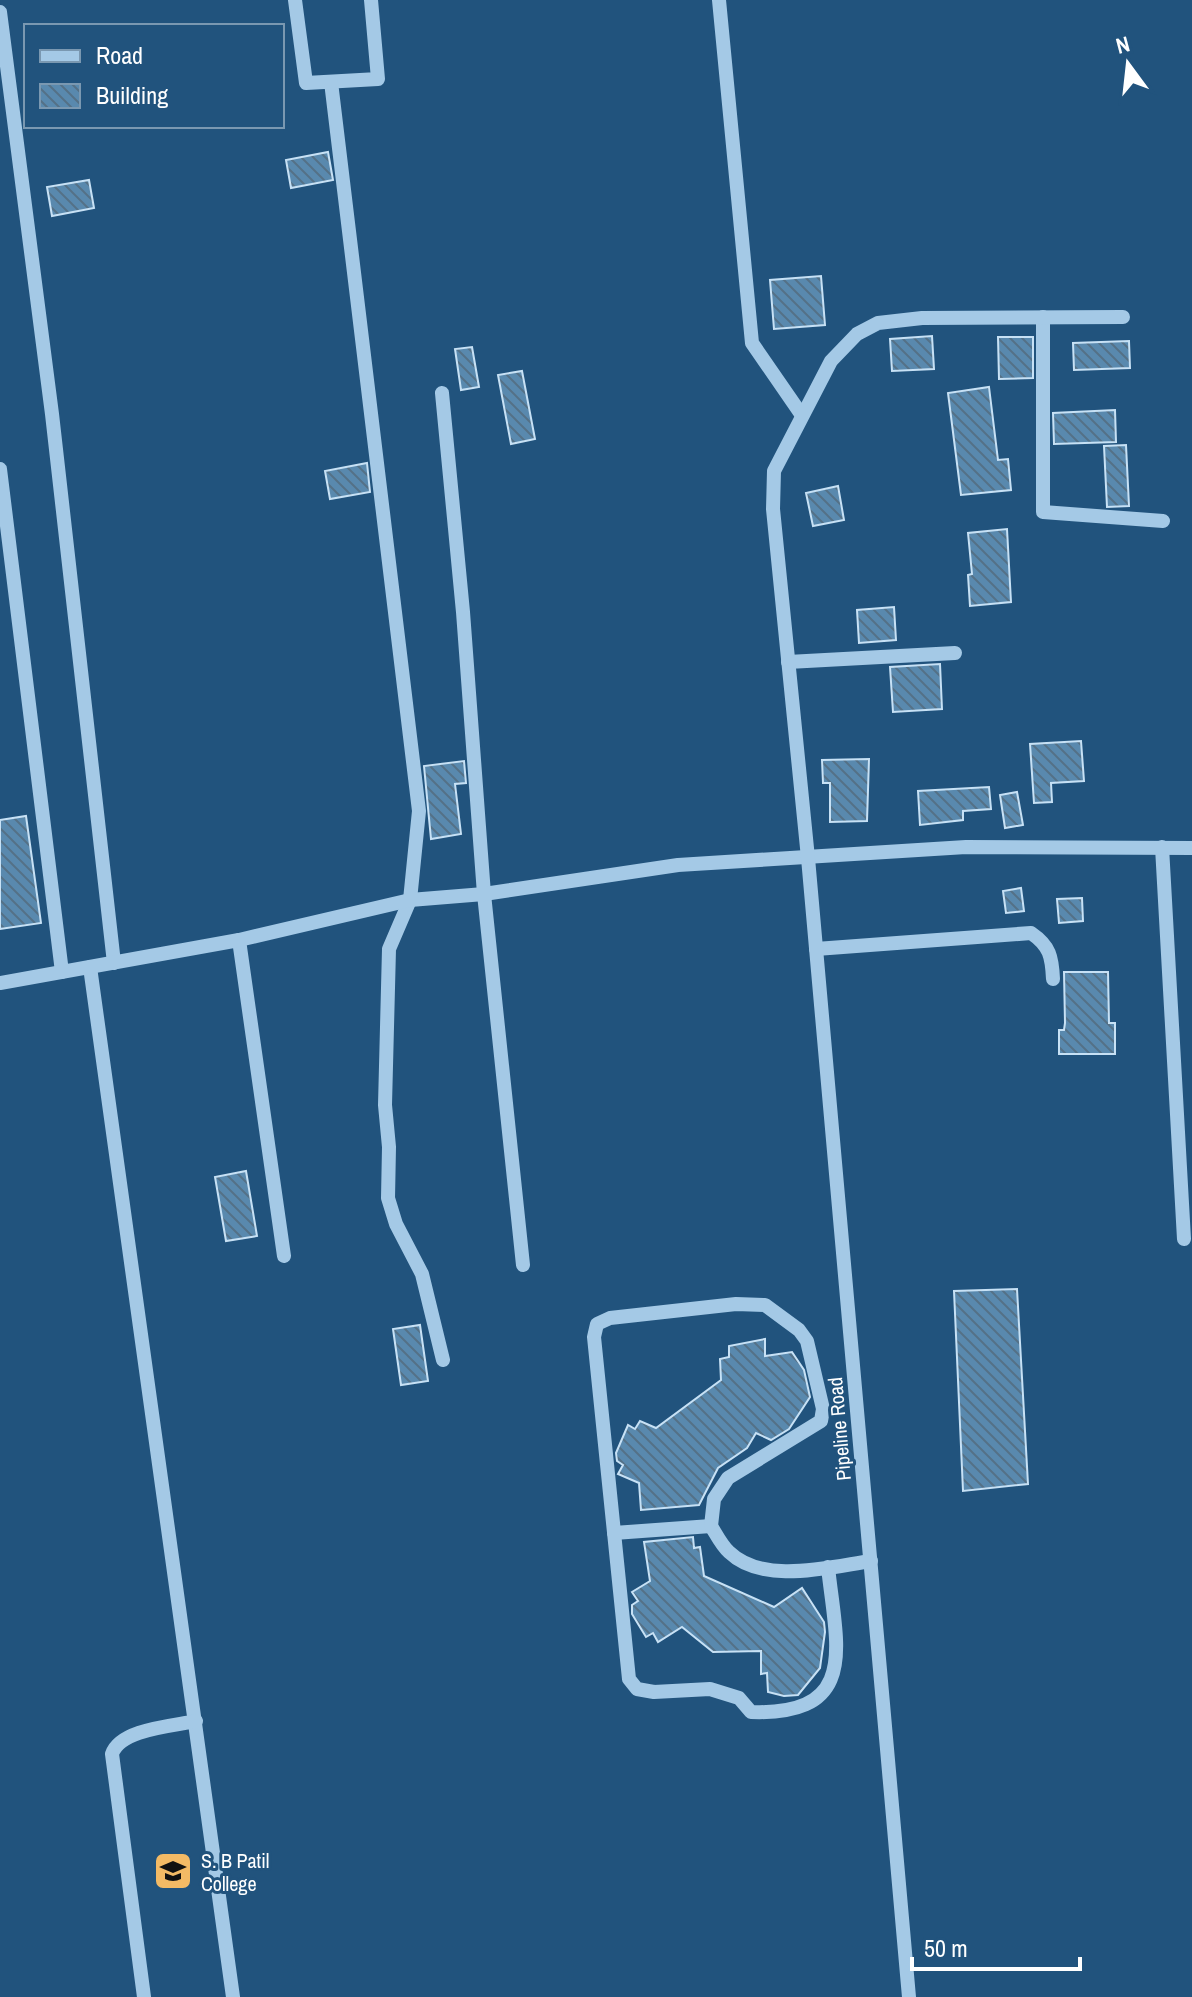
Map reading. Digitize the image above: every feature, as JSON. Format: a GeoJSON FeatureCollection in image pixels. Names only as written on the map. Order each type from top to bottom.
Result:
{"type":"FeatureCollection","features":[{"type":"Feature","properties":{"kind":"street"},"geometry":{"type":"LineString","coordinates":[[295,0],[306,83],[378,79],[371,0]]}},
{"type":"Feature","properties":{"kind":"street"},"geometry":{"type":"LineString","coordinates":[[719,0],[752,343],[801,414]]}},
{"type":"Feature","properties":{"kind":"street"},"geometry":{"type":"LineString","coordinates":[[0,12],[52,414],[114,963]]}},
{"type":"Feature","properties":{"kind":"street"},"geometry":{"type":"LineString","coordinates":[[331,82],[419,811],[410,900],[389,949],[385,1105],[389,1147],[388,1198],[396,1224],[425,1283],[443,1360]]}},
{"type":"Feature","properties":{"kind":"street"},"geometry":{"type":"LineString","coordinates":[[1043,317],[1043,512],[1163,521]]}},
{"type":"Feature","properties":{"kind":"street","name":"Pipeline Road"},"geometry":{"type":"LineString","coordinates":[[909,1997],[808,858],[773,509],[774,471],[831,361],[857,334],[878,323],[922,318],[1123,317]]}},
{"type":"Feature","properties":{"kind":"street"},"geometry":{"type":"LineString","coordinates":[[442,393],[463,612],[484,894],[523,1265]]}},
{"type":"Feature","properties":{"kind":"street"},"geometry":{"type":"LineString","coordinates":[[0,469],[62,972]]}},
{"type":"Feature","properties":{"kind":"street"},"geometry":{"type":"LineString","coordinates":[[788,662],[955,653]]}},
{"type":"Feature","properties":{"kind":"street"},"geometry":{"type":"LineString","coordinates":[[0,983],[239,940],[410,900],[484,894],[678,865],[979,847],[1192,848]]}},
{"type":"Feature","properties":{"kind":"street"},"geometry":{"type":"LineString","coordinates":[[1162,847],[1184,1239]]}},
{"type":"Feature","properties":{"kind":"street"},"geometry":{"type":"LineString","coordinates":[[816,949],[1031,933],[1045,942],[1052,955],[1053,979]]}},
{"type":"Feature","properties":{"kind":"street"},"geometry":{"type":"LineString","coordinates":[[239,940],[284,1256]]}},
{"type":"Feature","properties":{"kind":"street"},"geometry":{"type":"LineString","coordinates":[[90,967],[233,1997]]}},
{"type":"Feature","properties":{"kind":"street"},"geometry":{"type":"LineString","coordinates":[[828,1567],[836,1670],[827,1689],[807,1704],[772,1713],[751,1712],[739,1698],[710,1689],[654,1692],[637,1689],[629,1679],[594,1337],[597,1324],[610,1318],[736,1304],[765,1305],[799,1330],[807,1341],[823,1409],[821,1421],[728,1478],[714,1499],[711,1526],[729,1553],[761,1570],[791,1571],[871,1561]]}},
{"type":"Feature","properties":{"kind":"street"},"geometry":{"type":"LineString","coordinates":[[614,1533],[711,1526]]}},
{"type":"Feature","properties":{"kind":"street"},"geometry":{"type":"LineString","coordinates":[[144,1997],[112,1754],[115,1745],[122,1739],[152,1729],[196,1721]]}},
{"type":"Feature","properties":{"kind":"building"},"geometry":{"type":"Polygon","coordinates":[[[328,152],[333,180],[291,188],[286,160],[328,152]]]}},
{"type":"Feature","properties":{"kind":"building"},"geometry":{"type":"Polygon","coordinates":[[[89,180],[94,208],[52,216],[47,187],[89,180]]]}},
{"type":"Feature","properties":{"kind":"building"},"geometry":{"type":"Polygon","coordinates":[[[821,276],[825,325],[774,329],[770,280],[821,276]]]}},
{"type":"Feature","properties":{"kind":"building"},"geometry":{"type":"Polygon","coordinates":[[[932,336],[934,369],[892,371],[890,339],[932,336]]]}},
{"type":"Feature","properties":{"kind":"building"},"geometry":{"type":"Polygon","coordinates":[[[998,337],[1033,337],[1033,378],[999,379],[998,337]]]}},
{"type":"Feature","properties":{"kind":"building"},"geometry":{"type":"Polygon","coordinates":[[[1129,341],[1130,368],[1074,370],[1073,343],[1129,341]]]}},
{"type":"Feature","properties":{"kind":"building"},"geometry":{"type":"Polygon","coordinates":[[[472,347],[479,387],[461,390],[455,349],[472,347]]]}},
{"type":"Feature","properties":{"kind":"building"},"geometry":{"type":"Polygon","coordinates":[[[522,371],[535,439],[511,444],[498,375],[522,371]]]}},
{"type":"Feature","properties":{"kind":"building"},"geometry":{"type":"Polygon","coordinates":[[[989,387],[998,460],[1008,459],[1011,490],[961,495],[948,393],[989,387]]]}},
{"type":"Feature","properties":{"kind":"building"},"geometry":{"type":"Polygon","coordinates":[[[1115,410],[1116,442],[1054,444],[1053,413],[1115,410]]]}},
{"type":"Feature","properties":{"kind":"building"},"geometry":{"type":"Polygon","coordinates":[[[1126,445],[1129,506],[1107,507],[1104,446],[1126,445]]]}},
{"type":"Feature","properties":{"kind":"building"},"geometry":{"type":"Polygon","coordinates":[[[367,463],[370,492],[330,499],[325,471],[367,463]]]}},
{"type":"Feature","properties":{"kind":"building"},"geometry":{"type":"Polygon","coordinates":[[[838,486],[844,520],[813,526],[806,493],[838,486]]]}},
{"type":"Feature","properties":{"kind":"building"},"geometry":{"type":"Polygon","coordinates":[[[1007,529],[1011,602],[970,606],[968,575],[972,574],[968,533],[1007,529]]]}},
{"type":"Feature","properties":{"kind":"building"},"geometry":{"type":"Polygon","coordinates":[[[894,607],[896,640],[859,643],[857,610],[894,607]]]}},
{"type":"Feature","properties":{"kind":"building"},"geometry":{"type":"Polygon","coordinates":[[[940,664],[942,709],[893,712],[890,667],[940,664]]]}},
{"type":"Feature","properties":{"kind":"building"},"geometry":{"type":"Polygon","coordinates":[[[1081,741],[1084,781],[1051,783],[1052,802],[1034,803],[1030,744],[1081,741]]]}},
{"type":"Feature","properties":{"kind":"building"},"geometry":{"type":"Polygon","coordinates":[[[869,759],[867,821],[830,822],[830,783],[823,783],[822,760],[869,759]]]}},
{"type":"Feature","properties":{"kind":"building"},"geometry":{"type":"Polygon","coordinates":[[[464,761],[466,783],[455,784],[461,834],[431,839],[424,766],[464,761]]]}},
{"type":"Feature","properties":{"kind":"building"},"geometry":{"type":"Polygon","coordinates":[[[989,787],[991,809],[963,811],[963,820],[920,825],[918,791],[989,787]]]}},
{"type":"Feature","properties":{"kind":"building"},"geometry":{"type":"Polygon","coordinates":[[[1017,792],[1023,825],[1005,828],[1000,795],[1017,792]]]}},
{"type":"Feature","properties":{"kind":"building"},"geometry":{"type":"Polygon","coordinates":[[[26,816],[41,923],[0,929],[0,820],[26,816]]]}},
{"type":"Feature","properties":{"kind":"building"},"geometry":{"type":"Polygon","coordinates":[[[1021,888],[1024,911],[1006,913],[1003,891],[1021,888]]]}},
{"type":"Feature","properties":{"kind":"building"},"geometry":{"type":"Polygon","coordinates":[[[1082,898],[1083,921],[1059,923],[1057,899],[1082,898]]]}},
{"type":"Feature","properties":{"kind":"building"},"geometry":{"type":"Polygon","coordinates":[[[1064,972],[1108,972],[1109,1023],[1115,1023],[1115,1054],[1059,1054],[1059,1030],[1064,1030],[1065,1023],[1064,972]]]}},
{"type":"Feature","properties":{"kind":"building"},"geometry":{"type":"Polygon","coordinates":[[[246,1171],[257,1236],[226,1241],[215,1177],[246,1171]]]}},
{"type":"Feature","properties":{"kind":"building"},"geometry":{"type":"Polygon","coordinates":[[[1017,1289],[1028,1484],[963,1491],[954,1291],[1017,1289]]]}},
{"type":"Feature","properties":{"kind":"building"},"geometry":{"type":"Polygon","coordinates":[[[420,1325],[428,1381],[401,1385],[393,1329],[420,1325]]]}},
{"type":"Feature","properties":{"kind":"building"},"geometry":{"type":"Polygon","coordinates":[[[765,1339],[765,1356],[792,1352],[804,1370],[810,1397],[789,1429],[771,1440],[756,1433],[747,1448],[718,1468],[699,1505],[641,1510],[639,1483],[618,1474],[623,1465],[617,1461],[616,1453],[628,1425],[635,1429],[640,1421],[656,1428],[721,1380],[720,1359],[729,1357],[729,1346],[765,1339]]]}},
{"type":"Feature","properties":{"kind":"building"},"geometry":{"type":"Polygon","coordinates":[[[693,1537],[694,1548],[700,1547],[704,1576],[774,1607],[802,1588],[824,1622],[825,1632],[820,1668],[798,1695],[768,1692],[767,1673],[761,1674],[761,1651],[713,1652],[682,1627],[658,1642],[653,1633],[646,1637],[632,1614],[632,1605],[638,1601],[632,1592],[650,1581],[644,1542],[693,1537]]]}},
{"type":"Feature","properties":{"kind":"place","name":"S. B Patil College"},"geometry":{"type":"Point","coordinates":[173,1871]}}]}
